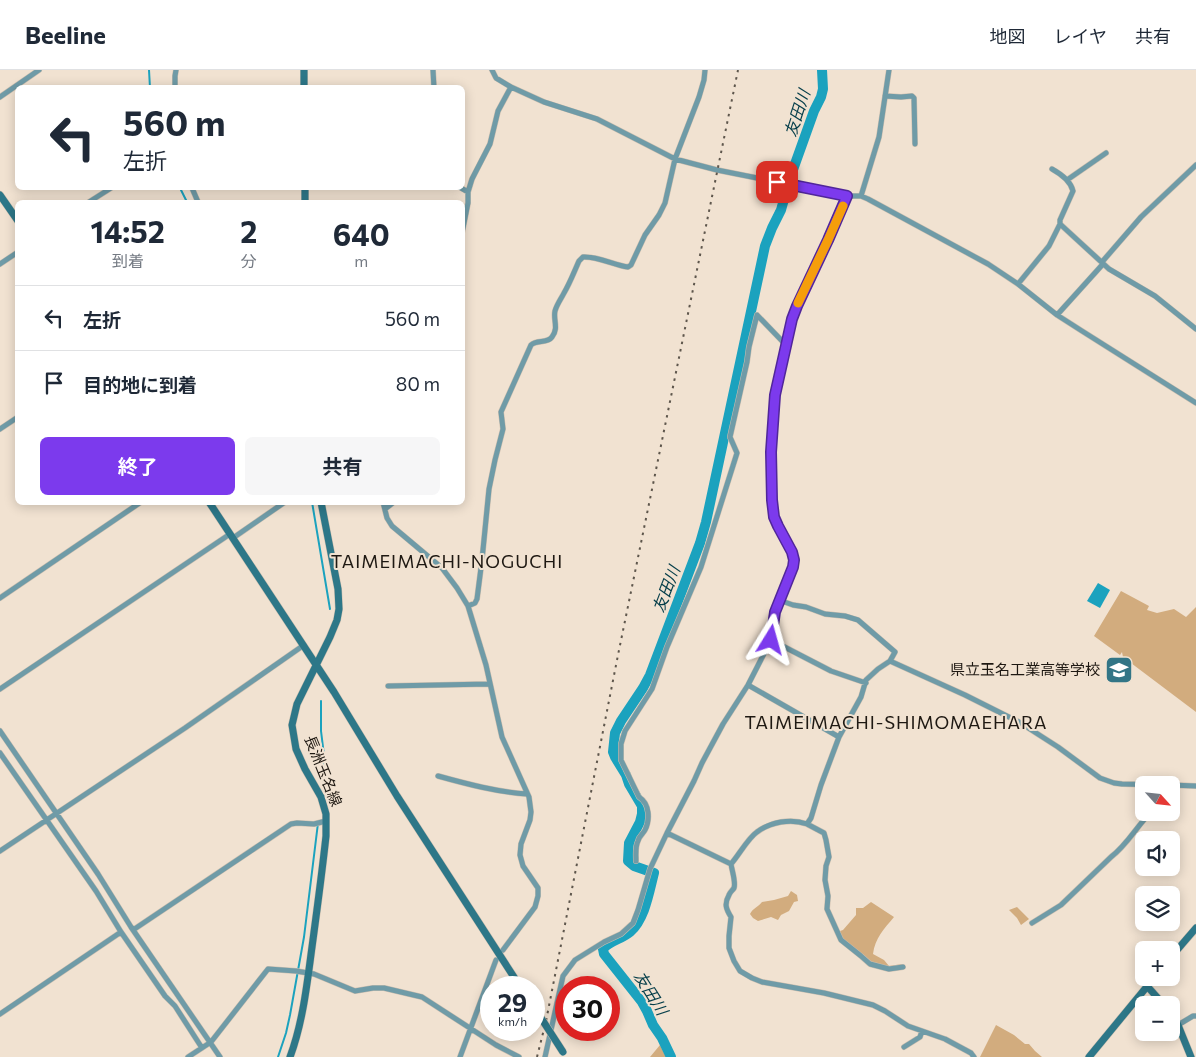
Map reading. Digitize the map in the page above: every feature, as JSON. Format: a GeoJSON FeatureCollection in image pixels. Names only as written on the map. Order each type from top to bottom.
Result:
{"type":"FeatureCollection","features":[{"type":"Feature","properties":{"kind":"main road"},"geometry":{"type":"LineString","coordinates":[[304,70],[304,85]]}},
{"type":"Feature","properties":{"kind":"main road"},"geometry":{"type":"LineString","coordinates":[[0,195],[15,218]]}},
{"type":"Feature","properties":{"kind":"main road"},"geometry":{"type":"LineString","coordinates":[[211,505],[304,645],[397,796],[513,976]]}},
{"type":"Feature","properties":{"kind":"main road","name":"長洲玉名線"},"geometry":{"type":"LineString","coordinates":[[290,1057],[296,1041],[308,973],[326,836],[326,814],[321,796],[296,749],[292,725],[297,704],[330,637],[339,609],[338,589],[322,505]]}},
{"type":"Feature","properties":{"kind":"main road"},"geometry":{"type":"LineString","coordinates":[[1180,947],[1196,928]]}},
{"type":"Feature","properties":{"kind":"main road"},"geometry":{"type":"LineString","coordinates":[[1089,1057],[1147,986],[1156,996]]}},
{"type":"Feature","properties":{"kind":"main road"},"geometry":{"type":"LineString","coordinates":[[545,1024],[565,1054]]}},
{"type":"Feature","properties":{"kind":"main road"},"geometry":{"type":"LineString","coordinates":[[1180,1030],[1191,1057]]}},
{"type":"Feature","properties":{"kind":"street"},"geometry":{"type":"LineString","coordinates":[[17,85],[38,70]]}},
{"type":"Feature","properties":{"kind":"street"},"geometry":{"type":"LineString","coordinates":[[176,70],[176,85]]}},
{"type":"Feature","properties":{"kind":"street"},"geometry":{"type":"LineString","coordinates":[[433,70],[434,85]]}},
{"type":"Feature","properties":{"kind":"street"},"geometry":{"type":"LineString","coordinates":[[492,70],[496,78],[511,87],[544,102],[597,119],[675,159],[717,170],[847,196],[861,196],[973,256],[1018,284],[1057,315],[1196,403]]}},
{"type":"Feature","properties":{"kind":"street"},"geometry":{"type":"LineString","coordinates":[[468,606],[475,603],[477,599],[489,489],[503,429],[501,412],[531,345],[534,342],[548,341],[552,337],[556,329],[555,313],[557,305],[583,257],[588,256],[618,266],[628,267],[631,265],[645,235],[665,203],[675,159],[699,97],[705,70]]}},
{"type":"Feature","properties":{"kind":"street"},"geometry":{"type":"LineString","coordinates":[[861,196],[877,145],[889,70]]}},
{"type":"Feature","properties":{"kind":"street"},"geometry":{"type":"LineString","coordinates":[[0,97],[15,86]]}},
{"type":"Feature","properties":{"kind":"street"},"geometry":{"type":"LineString","coordinates":[[465,218],[468,192],[472,179],[490,144],[498,111],[511,87]]}},
{"type":"Feature","properties":{"kind":"street"},"geometry":{"type":"LineString","coordinates":[[885,96],[912,96],[914,98],[915,144]]}},
{"type":"Feature","properties":{"kind":"street"},"geometry":{"type":"LineString","coordinates":[[1066,180],[1106,153]]}},
{"type":"Feature","properties":{"kind":"street"},"geometry":{"type":"LineString","coordinates":[[1057,315],[1141,217],[1196,164]]}},
{"type":"Feature","properties":{"kind":"street"},"geometry":{"type":"LineString","coordinates":[[1018,284],[1050,246],[1073,191],[1073,188],[1066,180],[1052,169]]}},
{"type":"Feature","properties":{"kind":"street"},"geometry":{"type":"LineString","coordinates":[[92,200],[108,190]]}},
{"type":"Feature","properties":{"kind":"street"},"geometry":{"type":"LineString","coordinates":[[464,190],[468,192]]}},
{"type":"Feature","properties":{"kind":"street"},"geometry":{"type":"LineString","coordinates":[[546,1057],[563,976],[575,960],[621,934],[633,923],[649,871],[667,833],[702,763],[748,685],[771,640],[775,612],[794,560],[792,552],[774,517],[771,452],[775,395],[792,319],[847,196]]}},
{"type":"Feature","properties":{"kind":"street"},"geometry":{"type":"LineString","coordinates":[[1060,224],[1103,263],[1119,275],[1155,296],[1196,329]]}},
{"type":"Feature","properties":{"kind":"street"},"geometry":{"type":"LineString","coordinates":[[0,264],[15,254]]}},
{"type":"Feature","properties":{"kind":"street"},"geometry":{"type":"LineString","coordinates":[[636,861],[636,846],[644,832],[649,815],[644,800],[639,797],[621,760],[621,744],[625,731],[652,689],[667,647],[701,567],[737,452],[730,437],[756,315],[786,344]]}},
{"type":"Feature","properties":{"kind":"street"},"geometry":{"type":"LineString","coordinates":[[0,429],[15,419]]}},
{"type":"Feature","properties":{"kind":"street"},"geometry":{"type":"LineString","coordinates":[[0,598],[137,505]]}},
{"type":"Feature","properties":{"kind":"street"},"geometry":{"type":"LineString","coordinates":[[0,689],[280,505]]}},
{"type":"Feature","properties":{"kind":"street"},"geometry":{"type":"LineString","coordinates":[[384,505],[387,518],[392,526],[442,568],[468,606],[486,665],[502,737],[527,794],[531,812],[521,844],[520,856],[522,866],[538,888],[538,896],[535,906],[503,950]]}},
{"type":"Feature","properties":{"kind":"street"},"geometry":{"type":"LineString","coordinates":[[385,509],[390,505]]}},
{"type":"Feature","properties":{"kind":"street"},"geometry":{"type":"LineString","coordinates":[[779,600],[825,614],[845,616],[858,620],[895,652],[890,661],[866,680],[861,698],[839,737],[811,818],[807,824]]}},
{"type":"Feature","properties":{"kind":"street"},"geometry":{"type":"LineString","coordinates":[[771,640],[830,671],[866,683]]}},
{"type":"Feature","properties":{"kind":"street"},"geometry":{"type":"LineString","coordinates":[[0,851],[304,645]]}},
{"type":"Feature","properties":{"kind":"street"},"geometry":{"type":"LineString","coordinates":[[890,661],[1019,722],[1058,747],[1100,778],[1114,783],[1135,784]]}},
{"type":"Feature","properties":{"kind":"street"},"geometry":{"type":"LineString","coordinates":[[388,686],[489,684]]}},
{"type":"Feature","properties":{"kind":"street"},"geometry":{"type":"LineString","coordinates":[[748,685],[839,737]]}},
{"type":"Feature","properties":{"kind":"street"},"geometry":{"type":"LineString","coordinates":[[0,731],[220,1057]]}},
{"type":"Feature","properties":{"kind":"street"},"geometry":{"type":"LineString","coordinates":[[0,753],[202,1048]]}},
{"type":"Feature","properties":{"kind":"street"},"geometry":{"type":"LineString","coordinates":[[438,776],[471,785],[527,794]]}},
{"type":"Feature","properties":{"kind":"street"},"geometry":{"type":"LineString","coordinates":[[1180,785],[1196,786]]}},
{"type":"Feature","properties":{"kind":"street"},"geometry":{"type":"LineString","coordinates":[[903,966],[888,969],[870,964],[841,940],[827,909],[828,896],[825,880],[829,857],[824,833],[797,820],[768,826],[755,833],[731,864],[734,888],[726,902],[726,910],[731,917],[729,948],[740,971],[762,982],[824,992],[873,1005],[908,1026],[944,1039],[972,1053],[974,1057]]}},
{"type":"Feature","properties":{"kind":"street"},"geometry":{"type":"LineString","coordinates":[[133,930],[291,824],[314,824],[326,821]]}},
{"type":"Feature","properties":{"kind":"street"},"geometry":{"type":"LineString","coordinates":[[1032,923],[1061,906],[1119,851],[1142,821]]}},
{"type":"Feature","properties":{"kind":"street"},"geometry":{"type":"LineString","coordinates":[[667,833],[731,864]]}},
{"type":"Feature","properties":{"kind":"street"},"geometry":{"type":"LineString","coordinates":[[0,1014],[121,932]]}},
{"type":"Feature","properties":{"kind":"street"},"geometry":{"type":"LineString","coordinates":[[460,1057],[496,960]]}},
{"type":"Feature","properties":{"kind":"street"},"geometry":{"type":"LineString","coordinates":[[188,1057],[211,1042],[268,969],[314,974],[356,991],[384,988],[422,997],[496,1045],[520,1057]]}},
{"type":"Feature","properties":{"kind":"street"},"geometry":{"type":"LineString","coordinates":[[1180,1024],[1196,1016]]}},
{"type":"Feature","properties":{"kind":"street"},"geometry":{"type":"LineString","coordinates":[[904,1047],[920,1037],[922,1031]]}},
{"type":"Feature","properties":{"kind":"shaded area"},"geometry":{"type":"Polygon","coordinates":[[[1121,591],[1149,606],[1147,610],[1157,613],[1174,609],[1186,617],[1196,607],[1196,712],[1123,657],[1122,652],[1120,655],[1094,636],[1121,591]]]}},
{"type":"Feature","properties":{"kind":"shaded area"},"geometry":{"type":"Polygon","coordinates":[[[791,891],[797,895],[798,901],[794,902],[789,911],[781,915],[778,920],[771,917],[758,921],[750,914],[762,902],[788,896],[791,891]]]}},
{"type":"Feature","properties":{"kind":"shaded area"},"geometry":{"type":"Polygon","coordinates":[[[871,902],[894,917],[878,938],[873,954],[884,960],[889,966],[903,964],[903,966],[888,968],[871,963],[842,939],[840,931],[856,915],[856,908],[863,908],[871,902]]]}},
{"type":"Feature","properties":{"kind":"shaded area"},"geometry":{"type":"Polygon","coordinates":[[[1017,907],[1029,919],[1021,925],[1009,910],[1017,907]]]}},
{"type":"Feature","properties":{"kind":"shaded area"},"geometry":{"type":"Polygon","coordinates":[[[996,1025],[1025,1044],[1029,1044],[1042,1057],[980,1057],[996,1025]]]}},
{"type":"Feature","properties":{"kind":"shaded area"},"geometry":{"type":"Polygon","coordinates":[[[660,1045],[666,1057],[650,1057],[660,1045]]]}},
{"type":"Feature","properties":{"kind":"water"},"geometry":{"type":"Polygon","coordinates":[[[1098,583],[1110,590],[1100,608],[1087,601],[1098,583]]]}},
{"type":"Feature","properties":{"kind":"waterway"},"geometry":{"type":"LineString","coordinates":[[149,70],[150,85]]}},
{"type":"Feature","properties":{"kind":"waterway","name":"友田川"},"geometry":{"type":"LineString","coordinates":[[671,1057],[642,1002],[604,954],[603,949],[635,927],[646,905],[654,873],[634,866],[628,861],[629,843],[640,822],[642,806],[613,752],[615,733],[650,675],[700,543],[765,246],[781,210],[790,178],[814,111],[821,97],[823,89],[822,70]]}},
{"type":"Feature","properties":{"kind":"waterway"},"geometry":{"type":"LineString","coordinates":[[181,190],[186,200]]}},
{"type":"Feature","properties":{"kind":"waterway"},"geometry":{"type":"LineString","coordinates":[[313,505],[330,609]]}},
{"type":"Feature","properties":{"kind":"waterway"},"geometry":{"type":"LineString","coordinates":[[321,701],[321,731],[324,755],[323,781]]}},
{"type":"Feature","properties":{"kind":"waterway"},"geometry":{"type":"LineString","coordinates":[[278,1057],[290,1015],[304,937],[318,823]]}},
{"type":"Feature","properties":{"kind":"railway"},"geometry":{"type":"LineString","coordinates":[[537,1057],[546,1021],[618,655],[738,70]]}},
{"type":"Feature","properties":{"kind":"slow traffic"},"geometry":{"type":"LineString","coordinates":[[798,303],[843,206]]}},
{"type":"Feature","properties":{"kind":"place","name":"県立玉名工業高等学校"},"geometry":{"type":"Point","coordinates":[1119,670]}},
{"type":"Feature","properties":{"kind":"district","name":"TAIMEIMACHI-NOGUCHI"},"geometry":{"type":"Point","coordinates":[447,562]}},
{"type":"Feature","properties":{"kind":"district","name":"TAIMEIMACHI-SHIMOMAEHARA"},"geometry":{"type":"Point","coordinates":[896,723]}},
{"type":"Feature","properties":{"kind":"route"},"geometry":{"type":"LineString","coordinates":[[771,640],[775,612],[794,560],[792,552],[774,517],[772,500],[771,452],[775,395],[792,319],[847,196],[777,182]]}}]}
